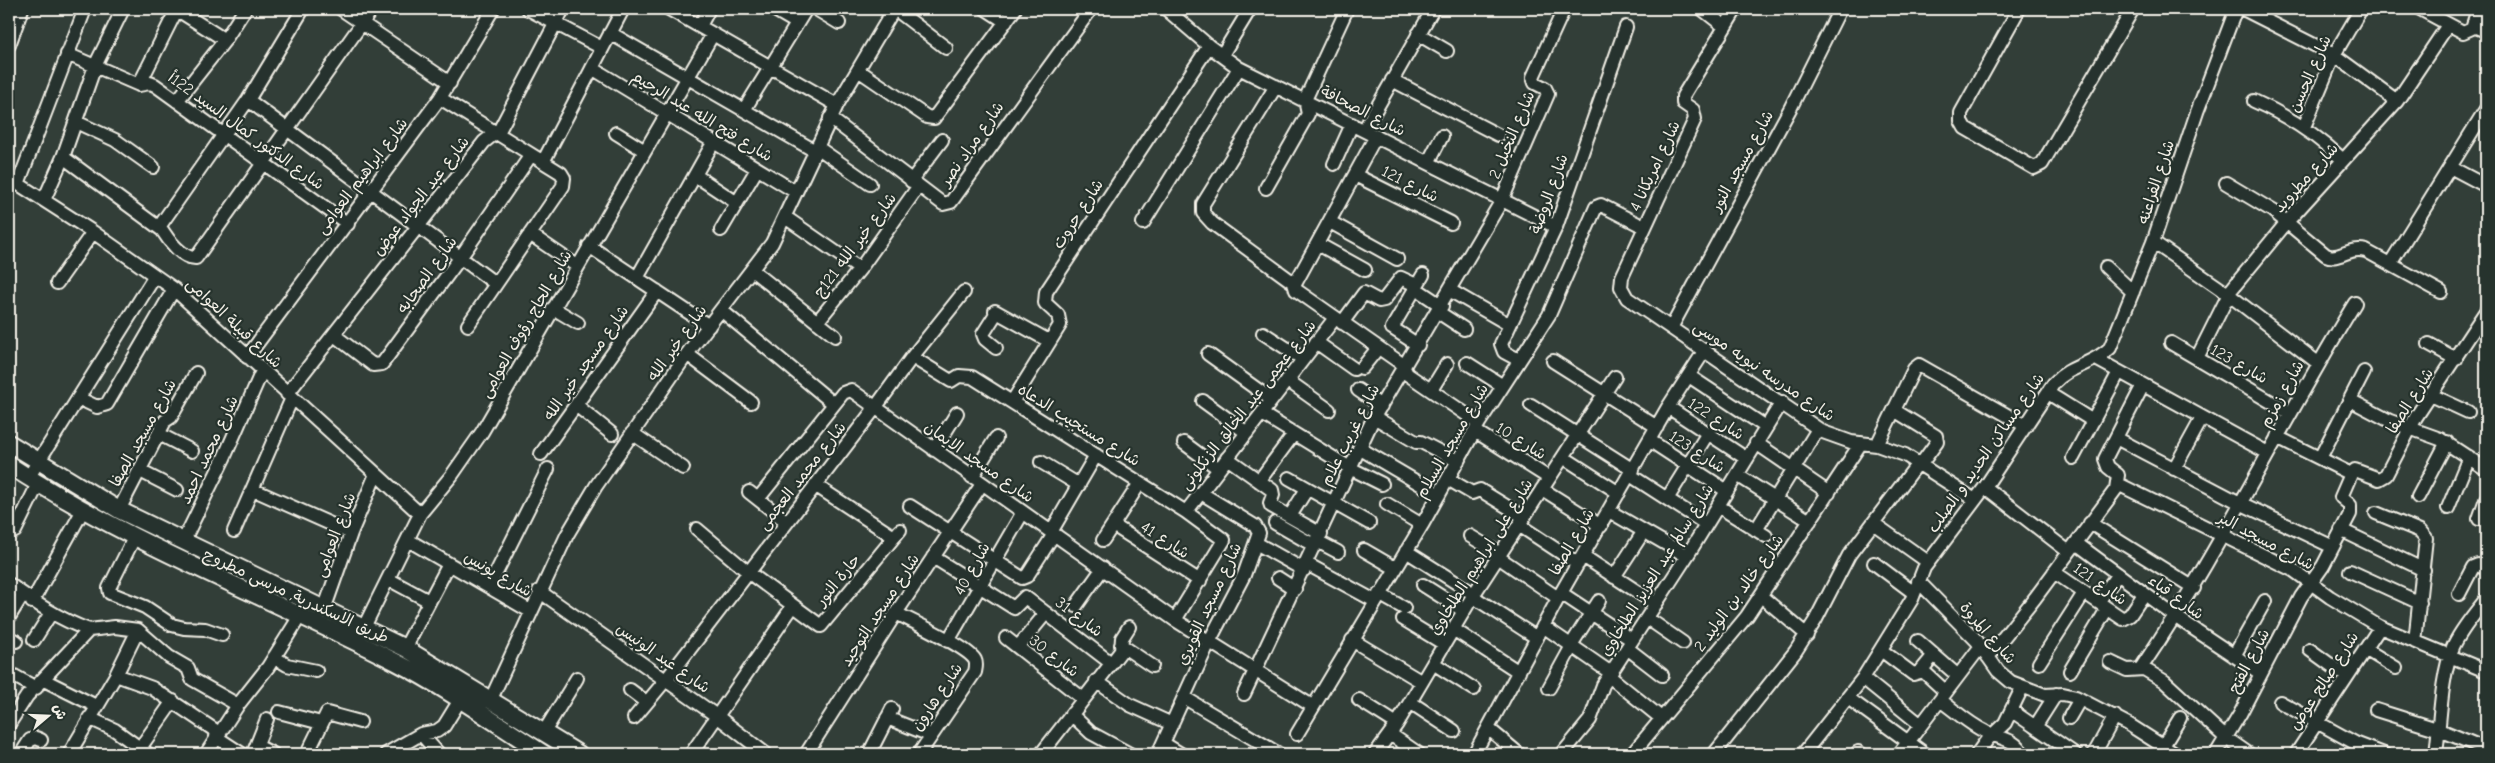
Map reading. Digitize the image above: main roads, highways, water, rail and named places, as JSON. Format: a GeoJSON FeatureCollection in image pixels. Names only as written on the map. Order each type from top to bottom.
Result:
{"type":"FeatureCollection","features":[{"type":"Feature","properties":{"kind":"main road","name":"طريق الاسكندرية, مرسى مطروح"},"geometry":{"type":"LineString","coordinates":[[9,443],[119,510],[183,542],[325,607],[405,648],[579,754]]}},
{"type":"Feature","properties":{"kind":"main road","name":"طريق الاسكندرية, مرسى مطروح"},"geometry":{"type":"LineString","coordinates":[[9,466],[134,538],[398,664],[460,700],[544,754]]}}]}
